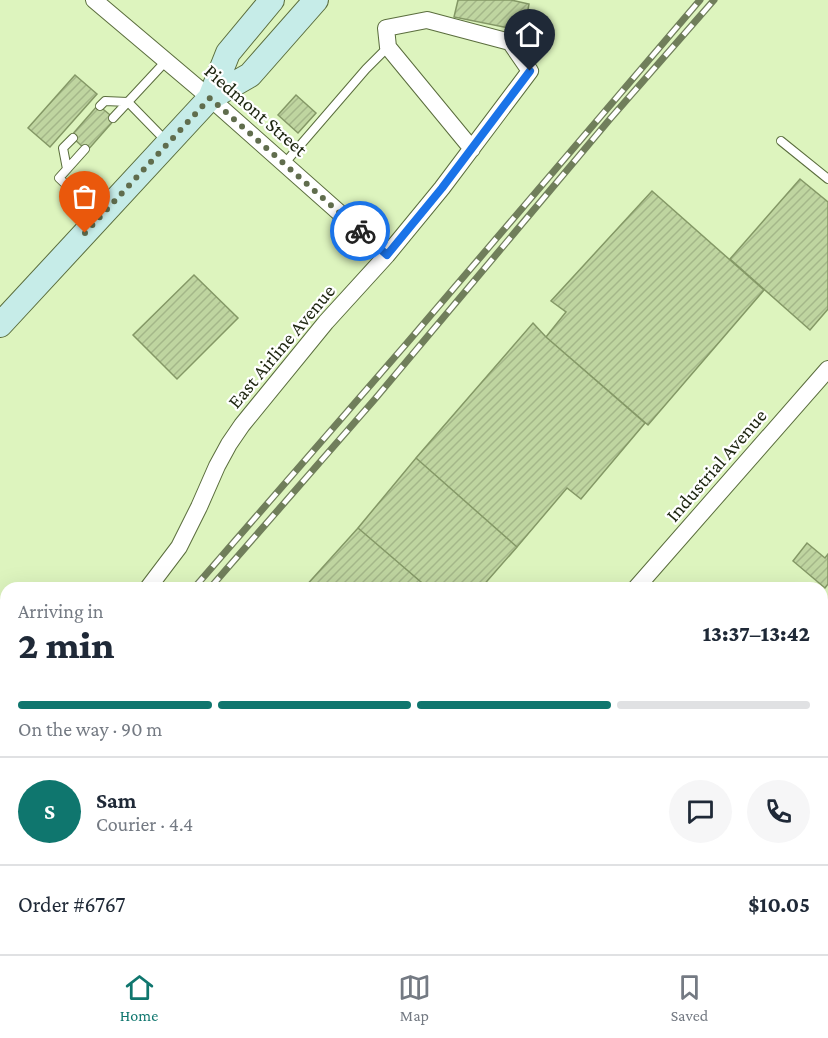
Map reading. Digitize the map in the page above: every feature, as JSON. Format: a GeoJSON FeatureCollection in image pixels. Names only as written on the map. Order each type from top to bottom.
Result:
{"type":"FeatureCollection","features":[{"type":"Feature","properties":{"kind":"main road"},"geometry":{"type":"LineString","coordinates":[[210,98],[228,53],[272,0]]}},
{"type":"Feature","properties":{"kind":"main road"},"geometry":{"type":"LineString","coordinates":[[0,325],[210,98],[250,75],[316,0]]}},
{"type":"Feature","properties":{"kind":"street","name":"Piedmont Street"},"geometry":{"type":"LineString","coordinates":[[94,0],[210,98],[387,255]]}},
{"type":"Feature","properties":{"kind":"street","name":"East Airline Avenue"},"geometry":{"type":"LineString","coordinates":[[153,582],[179,547],[217,466],[242,425],[326,322],[387,255],[442,188],[530,71],[510,42],[427,20],[386,28],[388,47]]}},
{"type":"Feature","properties":{"kind":"street"},"geometry":{"type":"LineString","coordinates":[[388,47],[472,149]]}},
{"type":"Feature","properties":{"kind":"street","name":"Industrial Avenue"},"geometry":{"type":"LineString","coordinates":[[641,582],[828,369]]}},
{"type":"Feature","properties":{"kind":"lane"},"geometry":{"type":"LineString","coordinates":[[284,164],[366,69],[388,47]]}},
{"type":"Feature","properties":{"kind":"lane"},"geometry":{"type":"LineString","coordinates":[[113,118],[166,61]]}},
{"type":"Feature","properties":{"kind":"lane"},"geometry":{"type":"LineString","coordinates":[[100,106],[105,101],[128,102],[168,143]]}},
{"type":"Feature","properties":{"kind":"lane"},"geometry":{"type":"LineString","coordinates":[[67,169],[63,148],[73,138]]}},
{"type":"Feature","properties":{"kind":"lane"},"geometry":{"type":"LineString","coordinates":[[781,141],[828,179]]}},
{"type":"Feature","properties":{"kind":"lane"},"geometry":{"type":"LineString","coordinates":[[86,149],[59,178],[100,217]]}},
{"type":"Feature","properties":{"kind":"building"},"geometry":{"type":"Polygon","coordinates":[[[458,0],[511,0],[529,4],[524,31],[454,17],[458,0]]]}},
{"type":"Feature","properties":{"kind":"building"},"geometry":{"type":"Polygon","coordinates":[[[75,75],[97,94],[50,147],[28,128],[75,75]]]}},
{"type":"Feature","properties":{"kind":"building"},"geometry":{"type":"Polygon","coordinates":[[[296,95],[316,113],[298,133],[278,115],[296,95]]]}},
{"type":"Feature","properties":{"kind":"building"},"geometry":{"type":"Polygon","coordinates":[[[98,105],[115,119],[87,151],[71,136],[98,105]]]}},
{"type":"Feature","properties":{"kind":"building"},"geometry":{"type":"Polygon","coordinates":[[[800,179],[828,202],[828,309],[810,330],[730,259],[800,179]]]}},
{"type":"Feature","properties":{"kind":"building"},"geometry":{"type":"Polygon","coordinates":[[[652,191],[764,290],[648,425],[546,337],[566,312],[551,301],[652,191]]]}},
{"type":"Feature","properties":{"kind":"building"},"geometry":{"type":"Polygon","coordinates":[[[194,275],[238,318],[177,379],[133,335],[194,275]]]}},
{"type":"Feature","properties":{"kind":"building"},"geometry":{"type":"Polygon","coordinates":[[[533,323],[645,423],[581,499],[567,488],[517,547],[416,458],[533,323]]]}},
{"type":"Feature","properties":{"kind":"building"},"geometry":{"type":"Polygon","coordinates":[[[416,458],[517,547],[486,582],[421,582],[358,528],[416,458]]]}},
{"type":"Feature","properties":{"kind":"building"},"geometry":{"type":"Polygon","coordinates":[[[358,528],[421,582],[309,582],[358,528]]]}},
{"type":"Feature","properties":{"kind":"building"},"geometry":{"type":"Polygon","coordinates":[[[807,543],[825,558],[828,554],[828,582],[818,582],[793,561],[807,543]]]}},
{"type":"Feature","properties":{"kind":"railway"},"geometry":{"type":"LineString","coordinates":[[199,582],[700,0]]}},
{"type":"Feature","properties":{"kind":"railway"},"geometry":{"type":"LineString","coordinates":[[215,582],[375,399],[610,119],[714,0]]}},
{"type":"Feature","properties":{"kind":"way so far"},"geometry":{"type":"LineString","coordinates":[[85,233],[210,98],[360,231]]}},
{"type":"Feature","properties":{"kind":"route"},"geometry":{"type":"LineString","coordinates":[[360,231],[387,255],[442,188],[530,71]]}}]}
